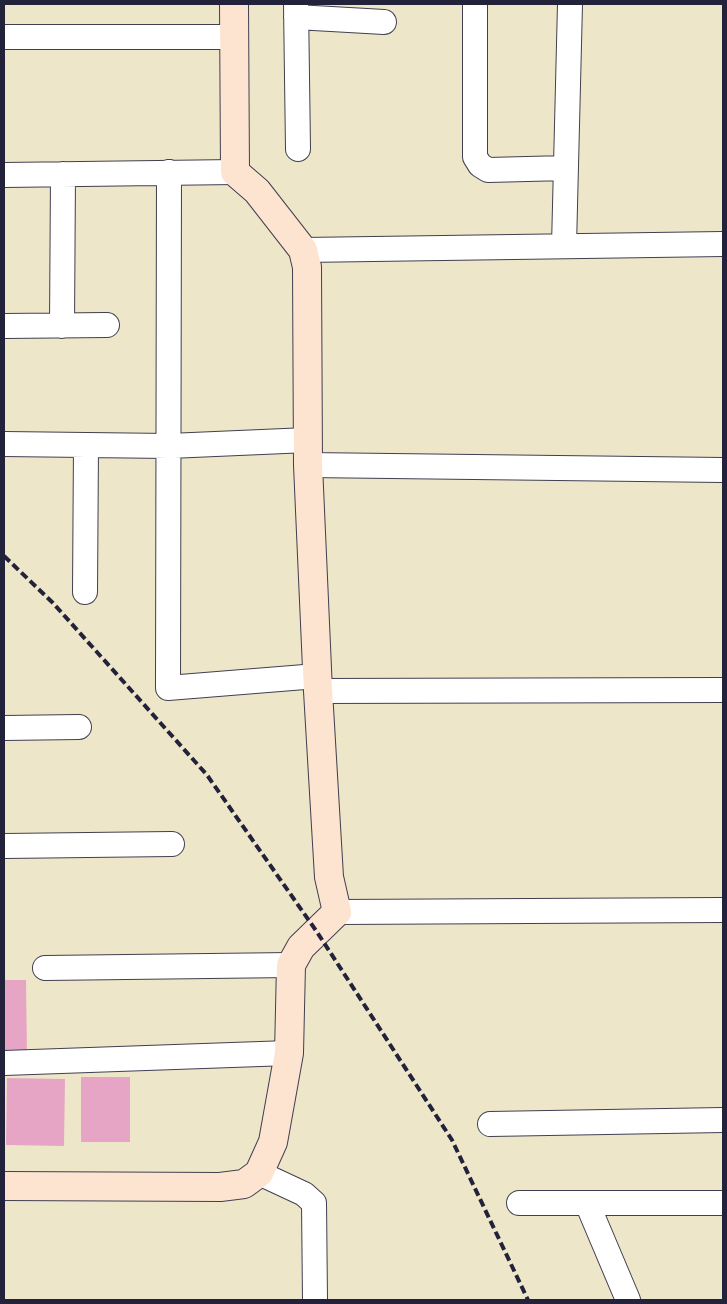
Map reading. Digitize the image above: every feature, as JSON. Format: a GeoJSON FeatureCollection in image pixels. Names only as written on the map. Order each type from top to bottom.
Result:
{"type":"FeatureCollection","features":[{"type":"Feature","properties":{"kind":"street"},"geometry":{"type":"LineString","coordinates":[[234,4],[235,172]]}},
{"type":"Feature","properties":{"kind":"street"},"geometry":{"type":"LineString","coordinates":[[475,4],[476,158],[480,165],[488,170],[566,168]]}},
{"type":"Feature","properties":{"kind":"street"},"geometry":{"type":"LineString","coordinates":[[564,246],[570,4]]}},
{"type":"Feature","properties":{"kind":"street"},"geometry":{"type":"LineString","coordinates":[[298,149],[296,10],[384,22]]}},
{"type":"Feature","properties":{"kind":"street"},"geometry":{"type":"LineString","coordinates":[[4,37],[234,37]]}},
{"type":"Feature","properties":{"kind":"street"},"geometry":{"type":"LineString","coordinates":[[169,172],[168,688],[318,684],[723,690]]}},
{"type":"Feature","properties":{"kind":"street"},"geometry":{"type":"LineString","coordinates":[[4,175],[235,172],[257,191],[303,250],[307,267],[308,452],[318,684],[329,877],[336,912]]}},
{"type":"Feature","properties":{"kind":"street"},"geometry":{"type":"LineString","coordinates":[[62,326],[63,174]]}},
{"type":"Feature","properties":{"kind":"street"},"geometry":{"type":"LineString","coordinates":[[303,250],[723,244]]}},
{"type":"Feature","properties":{"kind":"street"},"geometry":{"type":"LineString","coordinates":[[4,326],[107,325]]}},
{"type":"Feature","properties":{"kind":"street"},"geometry":{"type":"LineString","coordinates":[[4,444],[169,446],[723,470]]}},
{"type":"Feature","properties":{"kind":"street"},"geometry":{"type":"LineString","coordinates":[[85,592],[86,445]]}},
{"type":"Feature","properties":{"kind":"street"},"geometry":{"type":"LineString","coordinates":[[4,728],[79,727]]}},
{"type":"Feature","properties":{"kind":"street"},"geometry":{"type":"LineString","coordinates":[[4,846],[172,844]]}},
{"type":"Feature","properties":{"kind":"street"},"geometry":{"type":"LineString","coordinates":[[4,1186],[220,1187],[244,1184],[259,1173],[273,1142],[288,1053],[291,965],[301,947],[336,912],[723,910]]}},
{"type":"Feature","properties":{"kind":"street"},"geometry":{"type":"LineString","coordinates":[[45,968],[291,965]]}},
{"type":"Feature","properties":{"kind":"street"},"geometry":{"type":"LineString","coordinates":[[4,1062],[288,1053]]}},
{"type":"Feature","properties":{"kind":"street"},"geometry":{"type":"LineString","coordinates":[[490,1124],[723,1120]]}},
{"type":"Feature","properties":{"kind":"street"},"geometry":{"type":"LineString","coordinates":[[259,1173],[304,1194],[314,1203],[315,1300]]}},
{"type":"Feature","properties":{"kind":"street"},"geometry":{"type":"LineString","coordinates":[[519,1203],[723,1203]]}},
{"type":"Feature","properties":{"kind":"street"},"geometry":{"type":"LineString","coordinates":[[587,1203],[628,1300]]}},
{"type":"Feature","properties":{"kind":"building"},"geometry":{"type":"Polygon","coordinates":[[[4,980],[26,980],[27,1057],[4,1058],[4,980]]]}},
{"type":"Feature","properties":{"kind":"building"},"geometry":{"type":"Polygon","coordinates":[[[81,1077],[130,1077],[130,1142],[81,1142],[81,1077]]]}},
{"type":"Feature","properties":{"kind":"building"},"geometry":{"type":"Polygon","coordinates":[[[7,1078],[65,1079],[64,1146],[6,1145],[7,1078]]]}},
{"type":"Feature","properties":{"kind":"railway"},"geometry":{"type":"LineString","coordinates":[[4,556],[53,603],[207,775],[317,932],[452,1140],[528,1300]]}}]}
